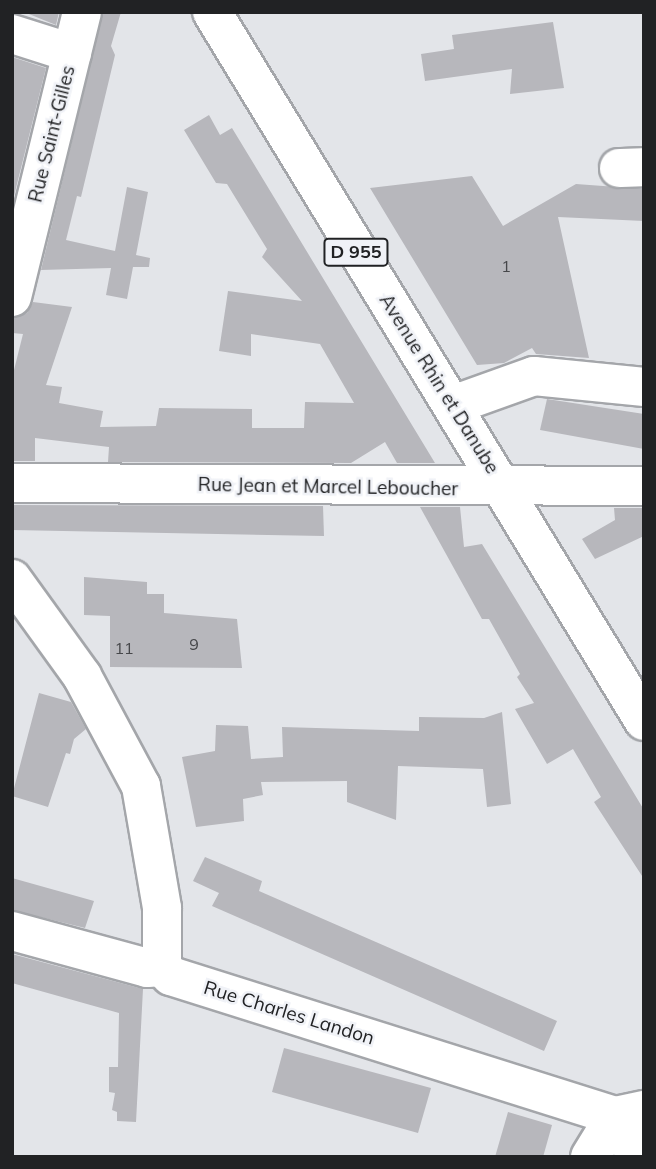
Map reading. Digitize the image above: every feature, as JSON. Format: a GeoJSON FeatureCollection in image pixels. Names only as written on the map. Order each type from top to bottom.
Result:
{"type":"FeatureCollection","features":[{"type":"Feature","properties":{"kind":"street","name":"Rue Saint-Gilles"},"geometry":{"type":"LineString","coordinates":[[12,296],[82,12]]}},
{"type":"Feature","properties":{"kind":"street","name":"Avenue Rhin et Danube"},"geometry":{"type":"LineString","coordinates":[[212,12],[505,488],[644,721]]}},
{"type":"Feature","properties":{"kind":"street"},"geometry":{"type":"LineString","coordinates":[[12,34],[72,53]]}},
{"type":"Feature","properties":{"kind":"street"},"geometry":{"type":"LineString","coordinates":[[453,405],[534,376],[644,387]]}},
{"type":"Feature","properties":{"kind":"street","name":"Rue Jean et Marcel Leboucher"},"geometry":{"type":"LineString","coordinates":[[12,483],[505,488],[644,486]]}},
{"type":"Feature","properties":{"kind":"street"},"geometry":{"type":"LineString","coordinates":[[12,579],[82,676],[141,786],[162,908],[162,967]]}},
{"type":"Feature","properties":{"kind":"street","name":"Rue Charles Landon"},"geometry":{"type":"LineString","coordinates":[[12,931],[147,968],[162,967],[172,976],[566,1101],[620,1135]]}},
{"type":"Feature","properties":{"kind":"building"},"geometry":{"type":"Polygon","coordinates":[[[24,12],[59,12],[56,25],[24,12]]]}},
{"type":"Feature","properties":{"kind":"building"},"geometry":{"type":"Polygon","coordinates":[[[103,12],[121,12],[111,46],[115,55],[81,197],[77,196],[66,240],[115,251],[127,187],[148,192],[136,255],[150,258],[149,267],[133,267],[127,299],[106,295],[111,268],[41,270],[103,12]]]}},
{"type":"Feature","properties":{"kind":"building"},"geometry":{"type":"Polygon","coordinates":[[[553,22],[564,88],[510,94],[512,69],[425,81],[421,54],[454,49],[452,35],[553,22]]]}},
{"type":"Feature","properties":{"kind":"building"},"geometry":{"type":"Polygon","coordinates":[[[12,57],[46,68],[12,204],[12,57]]]}},
{"type":"Feature","properties":{"kind":"building"},"geometry":{"type":"Polygon","coordinates":[[[209,115],[220,135],[232,128],[435,463],[397,463],[385,442],[351,463],[108,462],[109,447],[35,438],[35,461],[12,461],[12,378],[23,334],[12,333],[12,318],[27,313],[33,302],[72,307],[46,385],[62,387],[59,403],[103,411],[100,427],[156,426],[159,408],[252,409],[252,428],[304,428],[305,402],[354,403],[320,344],[251,334],[251,356],[219,351],[228,291],[302,301],[262,257],[267,249],[227,184],[216,183],[184,130],[209,115]]]}},
{"type":"Feature","properties":{"kind":"building"},"geometry":{"type":"Polygon","coordinates":[[[472,176],[503,226],[576,184],[644,189],[644,221],[558,217],[589,358],[536,354],[532,348],[504,363],[477,365],[370,188],[472,176]]]}},
{"type":"Feature","properties":{"kind":"building"},"geometry":{"type":"Polygon","coordinates":[[[547,399],[644,414],[644,449],[540,430],[547,399]]]}},
{"type":"Feature","properties":{"kind":"building"},"geometry":{"type":"Polygon","coordinates":[[[12,505],[323,506],[324,536],[12,530],[12,505]]]}},
{"type":"Feature","properties":{"kind":"building"},"geometry":{"type":"Polygon","coordinates":[[[420,507],[460,507],[464,547],[482,544],[632,790],[644,810],[644,879],[594,802],[601,797],[573,749],[547,764],[515,709],[534,703],[517,677],[520,674],[489,619],[482,619],[420,507]]]}},
{"type":"Feature","properties":{"kind":"building"},"geometry":{"type":"Polygon","coordinates":[[[614,508],[644,508],[644,536],[595,559],[582,539],[615,520],[614,508]]]}},
{"type":"Feature","properties":{"kind":"building"},"geometry":{"type":"Polygon","coordinates":[[[84,577],[147,582],[147,594],[164,594],[164,613],[237,619],[242,668],[110,667],[110,616],[84,615],[84,577]]]}},
{"type":"Feature","properties":{"kind":"building"},"geometry":{"type":"Polygon","coordinates":[[[39,693],[71,702],[86,729],[74,739],[70,754],[66,753],[48,807],[12,796],[39,693]]]}},
{"type":"Feature","properties":{"kind":"building"},"geometry":{"type":"Polygon","coordinates":[[[502,712],[511,804],[487,807],[483,769],[398,766],[396,820],[347,802],[347,781],[261,782],[263,795],[243,799],[244,821],[196,827],[182,757],[215,751],[216,725],[248,726],[251,759],[283,757],[282,727],[419,731],[419,717],[484,718],[502,712]]]}},
{"type":"Feature","properties":{"kind":"building"},"geometry":{"type":"Polygon","coordinates":[[[205,857],[262,881],[259,891],[557,1021],[544,1051],[212,906],[219,893],[193,881],[205,857]]]}},
{"type":"Feature","properties":{"kind":"building"},"geometry":{"type":"Polygon","coordinates":[[[12,878],[94,901],[85,928],[12,910],[12,878]]]}},
{"type":"Feature","properties":{"kind":"building"},"geometry":{"type":"Polygon","coordinates":[[[12,954],[143,989],[136,1122],[117,1121],[117,1112],[112,1110],[115,1093],[109,1092],[109,1067],[118,1067],[119,1013],[12,983],[12,954]]]}},
{"type":"Feature","properties":{"kind":"building"},"geometry":{"type":"Polygon","coordinates":[[[284,1048],[431,1088],[418,1133],[272,1092],[284,1048]]]}},
{"type":"Feature","properties":{"kind":"building"},"geometry":{"type":"Polygon","coordinates":[[[508,1112],[552,1125],[543,1157],[495,1157],[508,1112]]]}}]}
